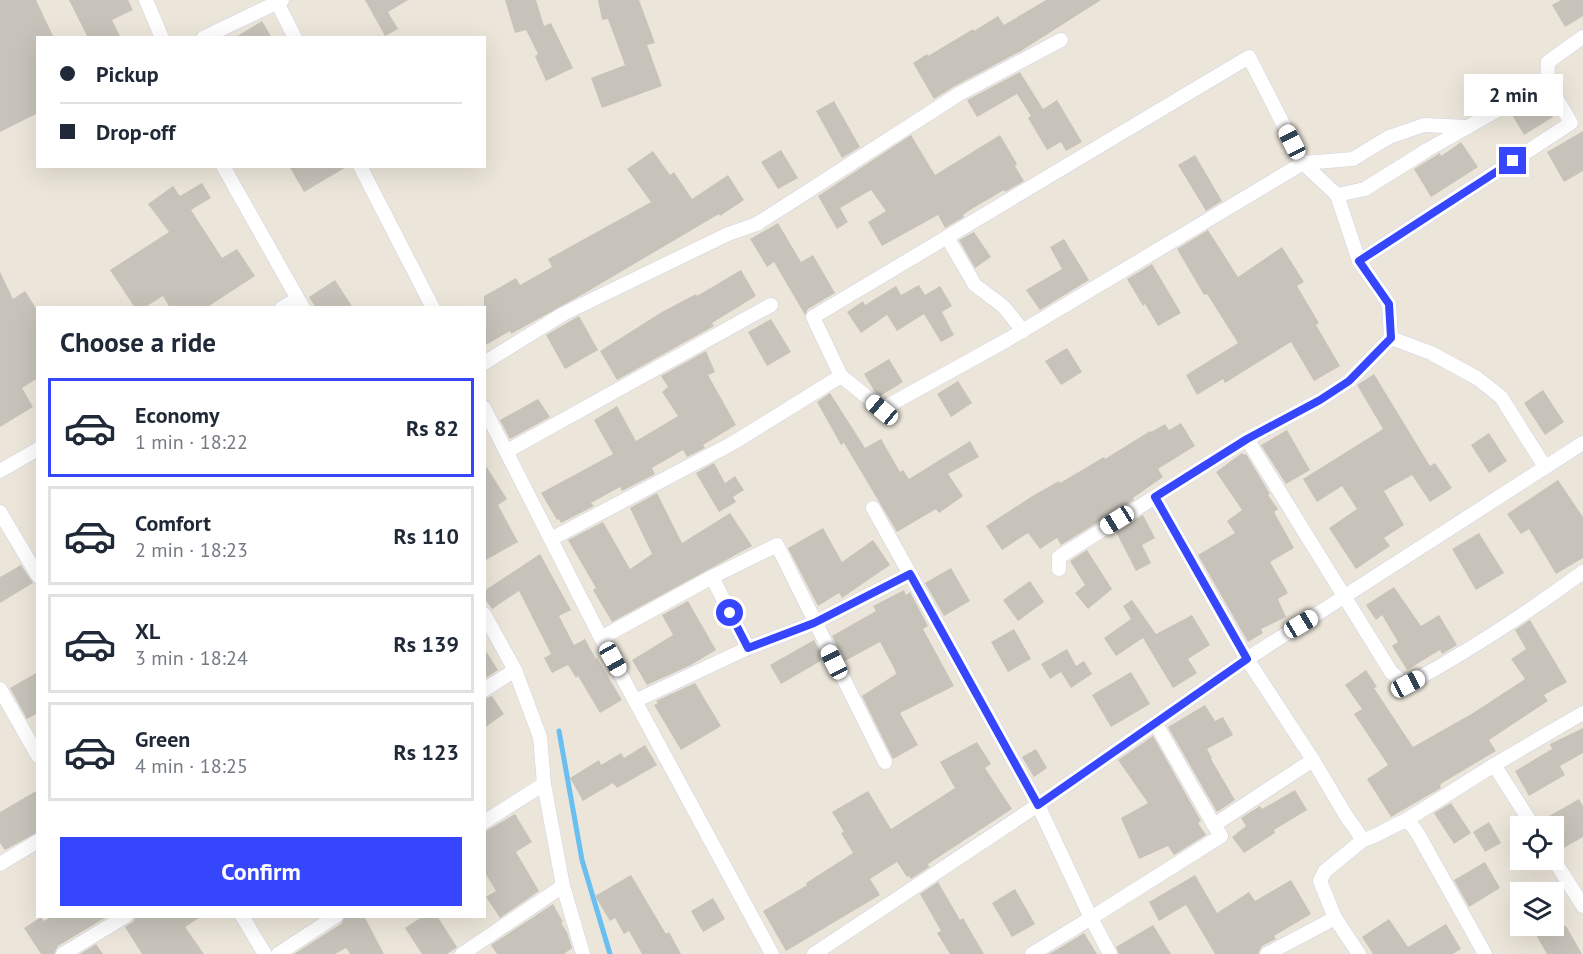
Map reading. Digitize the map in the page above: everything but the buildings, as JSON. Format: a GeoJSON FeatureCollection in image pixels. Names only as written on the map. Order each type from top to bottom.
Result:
{"type":"FeatureCollection","features":[{"type":"Feature","properties":{"kind":"street"},"geometry":{"type":"LineString","coordinates":[[146,0],[161,36]]}},
{"type":"Feature","properties":{"kind":"street"},"geometry":{"type":"LineString","coordinates":[[207,36],[278,1],[293,36]]}},
{"type":"Feature","properties":{"kind":"street"},"geometry":{"type":"LineString","coordinates":[[1359,261],[1571,123],[1548,81],[1548,62],[1583,37]]}},
{"type":"Feature","properties":{"kind":"street"},"geometry":{"type":"LineString","coordinates":[[486,362],[563,314],[728,234],[757,224],[959,94],[1061,40]]}},
{"type":"Feature","properties":{"kind":"street"},"geometry":{"type":"LineString","coordinates":[[1059,569],[1059,557],[1247,439],[1320,400],[1349,381],[1391,338],[1389,304],[1359,261],[1337,195],[1303,163],[1249,57],[813,317],[841,376],[882,410],[1023,331],[1303,163],[1353,159],[1389,137],[1424,125],[1468,127]]}},
{"type":"Feature","properties":{"kind":"street"},"geometry":{"type":"LineString","coordinates":[[1337,195],[1365,189],[1548,81]]}},
{"type":"Feature","properties":{"kind":"street"},"geometry":{"type":"LineString","coordinates":[[224,168],[300,303]]}},
{"type":"Feature","properties":{"kind":"street"},"geometry":{"type":"LineString","coordinates":[[361,168],[432,306]]}},
{"type":"Feature","properties":{"kind":"street"},"geometry":{"type":"LineString","coordinates":[[947,237],[975,285],[1004,306],[1023,331]]}},
{"type":"Feature","properties":{"kind":"street"},"geometry":{"type":"LineString","coordinates":[[507,451],[771,305]]}},
{"type":"Feature","properties":{"kind":"street"},"geometry":{"type":"LineString","coordinates":[[1391,338],[1431,353],[1477,378],[1501,397],[1545,467]]}},
{"type":"Feature","properties":{"kind":"street"},"geometry":{"type":"LineString","coordinates":[[551,539],[733,443],[841,376]]}},
{"type":"Feature","properties":{"kind":"street"},"geometry":{"type":"LineString","coordinates":[[486,412],[601,639],[772,954]]}},
{"type":"Feature","properties":{"kind":"street"},"geometry":{"type":"LineString","coordinates":[[1247,439],[1391,672],[1408,684],[1440,667],[1531,610],[1583,572]]}},
{"type":"Feature","properties":{"kind":"street"},"geometry":{"type":"LineString","coordinates":[[814,954],[1038,805],[1247,659],[1579,445],[1583,460]]}},
{"type":"Feature","properties":{"kind":"street"},"geometry":{"type":"LineString","coordinates":[[0,471],[36,450]]}},
{"type":"Feature","properties":{"kind":"street"},"geometry":{"type":"LineString","coordinates":[[1155,497],[1247,659],[1363,840]]}},
{"type":"Feature","properties":{"kind":"street"},"geometry":{"type":"LineString","coordinates":[[873,508],[1038,805],[1110,954]]}},
{"type":"Feature","properties":{"kind":"street"},"geometry":{"type":"LineString","coordinates":[[0,512],[36,573]]}},
{"type":"Feature","properties":{"kind":"street"},"geometry":{"type":"LineString","coordinates":[[601,639],[777,545],[885,762]]}},
{"type":"Feature","properties":{"kind":"street"},"geometry":{"type":"LineString","coordinates":[[635,700],[748,648],[814,623],[910,574]]}},
{"type":"Feature","properties":{"kind":"street"},"geometry":{"type":"LineString","coordinates":[[712,578],[748,648]]}},
{"type":"Feature","properties":{"kind":"street"},"geometry":{"type":"LineString","coordinates":[[486,618],[515,670],[540,737],[544,784],[563,886],[583,954]]}},
{"type":"Feature","properties":{"kind":"street"},"geometry":{"type":"LineString","coordinates":[[486,689],[515,670]]}},
{"type":"Feature","properties":{"kind":"street"},"geometry":{"type":"LineString","coordinates":[[0,689],[36,752]]}},
{"type":"Feature","properties":{"kind":"street"},"geometry":{"type":"LineString","coordinates":[[1359,954],[1335,918],[1320,880],[1325,871],[1363,840],[1372,838],[1404,821],[1583,713]]}},
{"type":"Feature","properties":{"kind":"street"},"geometry":{"type":"LineString","coordinates":[[1032,954],[1221,836],[1156,724]]}},
{"type":"Feature","properties":{"kind":"street"},"geometry":{"type":"LineString","coordinates":[[1214,825],[1313,760]]}},
{"type":"Feature","properties":{"kind":"street"},"geometry":{"type":"LineString","coordinates":[[1494,765],[1527,816]]}},
{"type":"Feature","properties":{"kind":"street"},"geometry":{"type":"LineString","coordinates":[[486,821],[544,784]]}},
{"type":"Feature","properties":{"kind":"street"},"geometry":{"type":"LineString","coordinates":[[1404,821],[1411,824],[1418,834],[1485,954]]}},
{"type":"Feature","properties":{"kind":"street"},"geometry":{"type":"LineString","coordinates":[[0,864],[36,842]]}},
{"type":"Feature","properties":{"kind":"street"},"geometry":{"type":"LineString","coordinates":[[1560,870],[1583,906]]}},
{"type":"Feature","properties":{"kind":"street"},"geometry":{"type":"LineString","coordinates":[[462,954],[563,886]]}},
{"type":"Feature","properties":{"kind":"street"},"geometry":{"type":"LineString","coordinates":[[63,954],[123,918]]}},
{"type":"Feature","properties":{"kind":"street"},"geometry":{"type":"LineString","coordinates":[[243,918],[265,954]]}},
{"type":"Feature","properties":{"kind":"street"},"geometry":{"type":"LineString","coordinates":[[278,954],[333,918]]}},
{"type":"Feature","properties":{"kind":"street"},"geometry":{"type":"LineString","coordinates":[[1267,954],[1335,918]]}},
{"type":"Feature","properties":{"kind":"waterway"},"geometry":{"type":"LineString","coordinates":[[559,731],[582,860],[610,954]]}},
{"type":"Feature","properties":{"kind":"route"},"geometry":{"type":"LineString","coordinates":[[730,613],[748,648],[814,623],[910,574],[1038,805],[1247,659],[1155,497],[1247,439],[1320,400],[1349,381],[1391,338],[1389,304],[1359,261],[1513,161]]}}]}
